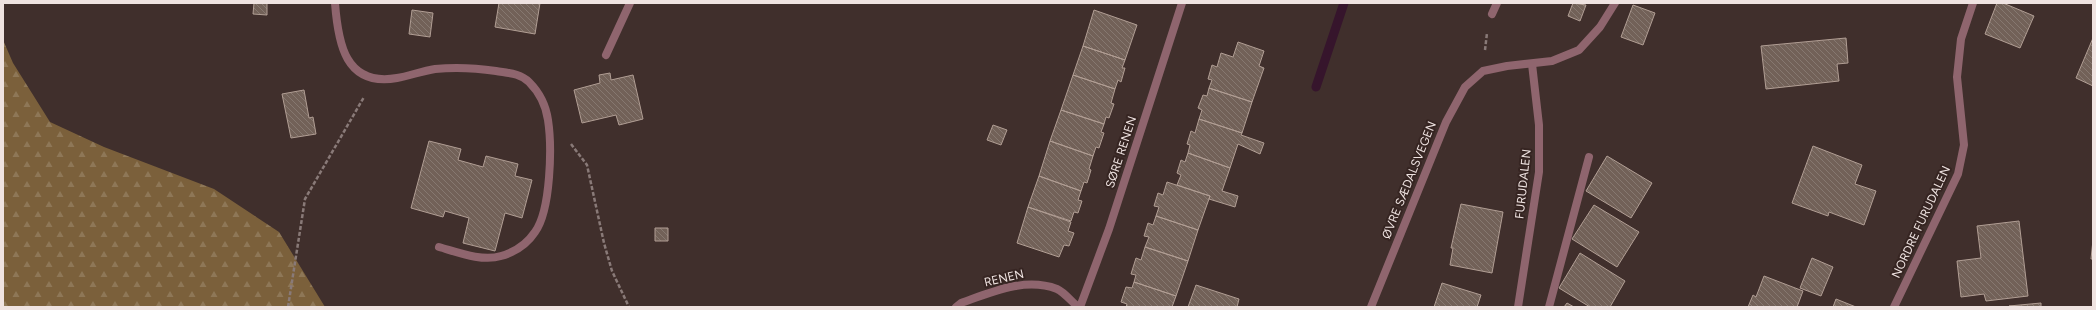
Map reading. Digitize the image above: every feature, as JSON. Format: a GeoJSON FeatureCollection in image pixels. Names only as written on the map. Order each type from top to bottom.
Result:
{"type":"FeatureCollection","features":[{"type":"Feature","properties":{"kind":"street"},"geometry":{"type":"LineString","coordinates":[[335,3],[340,43],[348,62],[360,74],[375,80],[396,78],[435,69],[482,69],[515,74],[529,82],[542,99],[548,119],[550,144],[546,206],[536,232],[522,247],[500,257],[478,257],[439,247]]}},
{"type":"Feature","properties":{"kind":"street"},"geometry":{"type":"LineString","coordinates":[[606,55],[630,3]]}},
{"type":"Feature","properties":{"kind":"street","name":"SØRE RENEN"},"geometry":{"type":"LineString","coordinates":[[1079,307],[1109,229],[1182,3]]}},
{"type":"Feature","properties":{"kind":"street"},"geometry":{"type":"LineString","coordinates":[[1492,14],[1497,3]]}},
{"type":"Feature","properties":{"kind":"street"},"geometry":{"type":"LineString","coordinates":[[1483,71],[1506,66],[1552,61],[1578,50],[1600,27],[1615,3]]}},
{"type":"Feature","properties":{"kind":"street","name":"NORDRE FURUDALEN"},"geometry":{"type":"LineString","coordinates":[[1894,307],[1958,174],[1964,145],[1957,77],[1961,39],[1973,3]]}},
{"type":"Feature","properties":{"kind":"street","name":"FURUDALEN"},"geometry":{"type":"LineString","coordinates":[[1518,307],[1539,172],[1539,125],[1532,64]]}},
{"type":"Feature","properties":{"kind":"street","name":"ØVRE SÆDALSVEGEN"},"geometry":{"type":"LineString","coordinates":[[1371,307],[1446,122],[1465,87],[1483,71]]}},
{"type":"Feature","properties":{"kind":"street"},"geometry":{"type":"LineString","coordinates":[[1549,307],[1589,157]]}},
{"type":"Feature","properties":{"kind":"street","name":"RENEN"},"geometry":{"type":"LineString","coordinates":[[956,307],[961,303],[1004,288],[1032,284],[1058,290],[1079,307]]}},
{"type":"Feature","properties":{"kind":"path"},"geometry":{"type":"LineString","coordinates":[[1483,71],[1487,33],[1492,14]]}},
{"type":"Feature","properties":{"kind":"path"},"geometry":{"type":"LineString","coordinates":[[288,307],[305,199],[351,117],[375,80]]}},
{"type":"Feature","properties":{"kind":"path"},"geometry":{"type":"LineString","coordinates":[[548,119],[587,166],[604,243],[612,271],[629,307]]}},
{"type":"Feature","properties":{"kind":"green space"},"geometry":{"type":"Polygon","coordinates":[[[3,40],[13,63],[50,122],[104,147],[214,189],[279,232],[325,307],[3,307],[3,40]]]}},
{"type":"Feature","properties":{"kind":"building"},"geometry":{"type":"Polygon","coordinates":[[[254,3],[267,3],[267,15],[253,14],[254,3]]]}},
{"type":"Feature","properties":{"kind":"building"},"geometry":{"type":"Polygon","coordinates":[[[499,3],[540,3],[535,34],[495,27],[499,3]]]}},
{"type":"Feature","properties":{"kind":"building"},"geometry":{"type":"Polygon","coordinates":[[[1573,3],[1586,5],[1580,21],[1568,16],[1573,3]]]}},
{"type":"Feature","properties":{"kind":"building"},"geometry":{"type":"Polygon","coordinates":[[[1997,3],[2003,3],[2034,16],[2020,48],[1985,34],[1997,3]]]}},
{"type":"Feature","properties":{"kind":"building"},"geometry":{"type":"Polygon","coordinates":[[[1633,5],[1655,13],[1643,45],[1621,37],[1633,5]]]}},
{"type":"Feature","properties":{"kind":"building"},"geometry":{"type":"Polygon","coordinates":[[[412,10],[433,13],[430,37],[409,34],[412,10]]]}},
{"type":"Feature","properties":{"kind":"building"},"geometry":{"type":"Polygon","coordinates":[[[1094,10],[1137,25],[1125,60],[1083,46],[1094,10]]]}},
{"type":"Feature","properties":{"kind":"building"},"geometry":{"type":"Polygon","coordinates":[[[1846,38],[1848,63],[1837,64],[1839,81],[1766,89],[1761,46],[1846,38]]]}},
{"type":"Feature","properties":{"kind":"building"},"geometry":{"type":"Polygon","coordinates":[[[2093,38],[2093,86],[2076,78],[2093,38]]]}},
{"type":"Feature","properties":{"kind":"building"},"geometry":{"type":"Polygon","coordinates":[[[1238,42],[1264,51],[1259,66],[1264,68],[1252,102],[1209,88],[1212,80],[1208,79],[1212,65],[1217,67],[1221,53],[1233,57],[1238,42]]]}},
{"type":"Feature","properties":{"kind":"building"},"geometry":{"type":"Polygon","coordinates":[[[1083,46],[1125,60],[1122,68],[1125,68],[1121,82],[1118,80],[1115,89],[1073,75],[1083,46]]]}},
{"type":"Feature","properties":{"kind":"building"},"geometry":{"type":"Polygon","coordinates":[[[610,73],[611,80],[633,75],[643,119],[619,125],[616,115],[582,123],[574,90],[600,83],[599,75],[610,73]]]}},
{"type":"Feature","properties":{"kind":"building"},"geometry":{"type":"Polygon","coordinates":[[[1073,75],[1115,89],[1111,103],[1114,104],[1109,118],[1106,117],[1104,124],[1061,110],[1073,75]]]}},
{"type":"Feature","properties":{"kind":"building"},"geometry":{"type":"Polygon","coordinates":[[[1209,88],[1252,102],[1242,133],[1199,119],[1202,110],[1198,108],[1203,95],[1207,96],[1209,88]]]}},
{"type":"Feature","properties":{"kind":"building"},"geometry":{"type":"Polygon","coordinates":[[[304,90],[309,118],[313,117],[316,134],[291,138],[282,94],[304,90]]]}},
{"type":"Feature","properties":{"kind":"building"},"geometry":{"type":"Polygon","coordinates":[[[1061,110],[1104,124],[1101,132],[1104,133],[1099,148],[1096,147],[1093,156],[1050,141],[1061,110]]]}},
{"type":"Feature","properties":{"kind":"building"},"geometry":{"type":"Polygon","coordinates":[[[1199,119],[1242,133],[1241,135],[1264,143],[1260,154],[1238,144],[1230,168],[1188,153],[1190,145],[1187,144],[1191,131],[1195,133],[1199,119]]]}},
{"type":"Feature","properties":{"kind":"building"},"geometry":{"type":"Polygon","coordinates":[[[993,125],[1007,130],[1001,145],[987,140],[993,125]]]}},
{"type":"Feature","properties":{"kind":"building"},"geometry":{"type":"Polygon","coordinates":[[[429,141],[461,149],[458,160],[483,167],[486,156],[518,164],[515,176],[532,180],[522,218],[505,213],[495,251],[463,243],[469,218],[445,211],[443,217],[411,208],[429,141]]]}},
{"type":"Feature","properties":{"kind":"building"},"geometry":{"type":"Polygon","coordinates":[[[1050,141],[1093,156],[1087,183],[1084,182],[1081,191],[1039,176],[1050,141]]]}},
{"type":"Feature","properties":{"kind":"building"},"geometry":{"type":"Polygon","coordinates":[[[1813,146],[1862,165],[1855,184],[1876,191],[1864,225],[1829,212],[1828,216],[1792,203],[1813,146]]]}},
{"type":"Feature","properties":{"kind":"building"},"geometry":{"type":"Polygon","coordinates":[[[1188,153],[1230,168],[1222,191],[1238,196],[1235,207],[1209,199],[1210,196],[1177,185],[1181,175],[1177,173],[1181,160],[1185,162],[1188,153]]]}},
{"type":"Feature","properties":{"kind":"building"},"geometry":{"type":"Polygon","coordinates":[[[1607,156],[1652,183],[1631,218],[1586,191],[1607,156]]]}},
{"type":"Feature","properties":{"kind":"building"},"geometry":{"type":"Polygon","coordinates":[[[1039,176],[1081,191],[1078,200],[1082,201],[1078,213],[1074,212],[1071,221],[1028,207],[1039,176]]]}},
{"type":"Feature","properties":{"kind":"building"},"geometry":{"type":"Polygon","coordinates":[[[1167,182],[1210,196],[1198,230],[1156,216],[1159,207],[1154,206],[1158,193],[1163,195],[1167,182]]]}},
{"type":"Feature","properties":{"kind":"building"},"geometry":{"type":"Polygon","coordinates":[[[1461,204],[1503,212],[1492,273],[1450,265],[1453,248],[1451,248],[1461,204]]]}},
{"type":"Feature","properties":{"kind":"building"},"geometry":{"type":"Polygon","coordinates":[[[1594,205],[1639,232],[1617,267],[1572,239],[1594,205]]]}},
{"type":"Feature","properties":{"kind":"building"},"geometry":{"type":"Polygon","coordinates":[[[1028,207],[1071,222],[1068,231],[1074,233],[1069,246],[1064,245],[1059,257],[1017,243],[1028,207]]]}},
{"type":"Feature","properties":{"kind":"building"},"geometry":{"type":"Polygon","coordinates":[[[1156,216],[1198,230],[1188,261],[1145,247],[1149,237],[1144,236],[1148,223],[1153,225],[1156,216]]]}},
{"type":"Feature","properties":{"kind":"building"},"geometry":{"type":"Polygon","coordinates":[[[2019,221],[2028,296],[1986,301],[1984,294],[1961,297],[1957,261],[1981,258],[1977,226],[2019,221]]]}},
{"type":"Feature","properties":{"kind":"building"},"geometry":{"type":"Polygon","coordinates":[[[655,228],[668,228],[668,241],[655,241],[655,228]]]}},
{"type":"Feature","properties":{"kind":"building"},"geometry":{"type":"Polygon","coordinates":[[[2093,240],[2093,259],[2091,259],[2093,240]]]}},
{"type":"Feature","properties":{"kind":"building"},"geometry":{"type":"Polygon","coordinates":[[[1145,247],[1188,261],[1176,296],[1134,282],[1136,275],[1131,274],[1136,258],[1141,260],[1145,247]]]}},
{"type":"Feature","properties":{"kind":"building"},"geometry":{"type":"Polygon","coordinates":[[[1580,253],[1625,281],[1610,307],[1590,307],[1559,288],[1580,253]]]}},
{"type":"Feature","properties":{"kind":"building"},"geometry":{"type":"Polygon","coordinates":[[[1812,258],[1833,267],[1821,296],[1800,288],[1812,258]]]}},
{"type":"Feature","properties":{"kind":"building"},"geometry":{"type":"Polygon","coordinates":[[[1764,276],[1803,291],[1797,307],[1748,307],[1753,295],[1756,297],[1764,276]]]}},
{"type":"Feature","properties":{"kind":"building"},"geometry":{"type":"Polygon","coordinates":[[[1134,282],[1176,296],[1172,307],[1126,307],[1127,304],[1121,302],[1126,287],[1132,288],[1134,282]]]}},
{"type":"Feature","properties":{"kind":"building"},"geometry":{"type":"Polygon","coordinates":[[[1442,283],[1481,295],[1477,307],[1434,307],[1442,283]]]}},
{"type":"Feature","properties":{"kind":"building"},"geometry":{"type":"Polygon","coordinates":[[[1196,285],[1239,299],[1237,307],[1188,307],[1196,285]]]}},
{"type":"Feature","properties":{"kind":"building"},"geometry":{"type":"Polygon","coordinates":[[[1836,299],[1856,307],[1833,307],[1836,299]]]}},
{"type":"Feature","properties":{"kind":"building"},"geometry":{"type":"Polygon","coordinates":[[[1567,303],[1574,307],[1564,307],[1567,303]]]}},
{"type":"Feature","properties":{"kind":"building"},"geometry":{"type":"Polygon","coordinates":[[[2041,303],[2041,307],[2009,306],[2041,303]]]}},
{"type":"Feature","properties":{"kind":"waterway"},"geometry":{"type":"LineString","coordinates":[[1316,87],[1344,3]]}}]}
